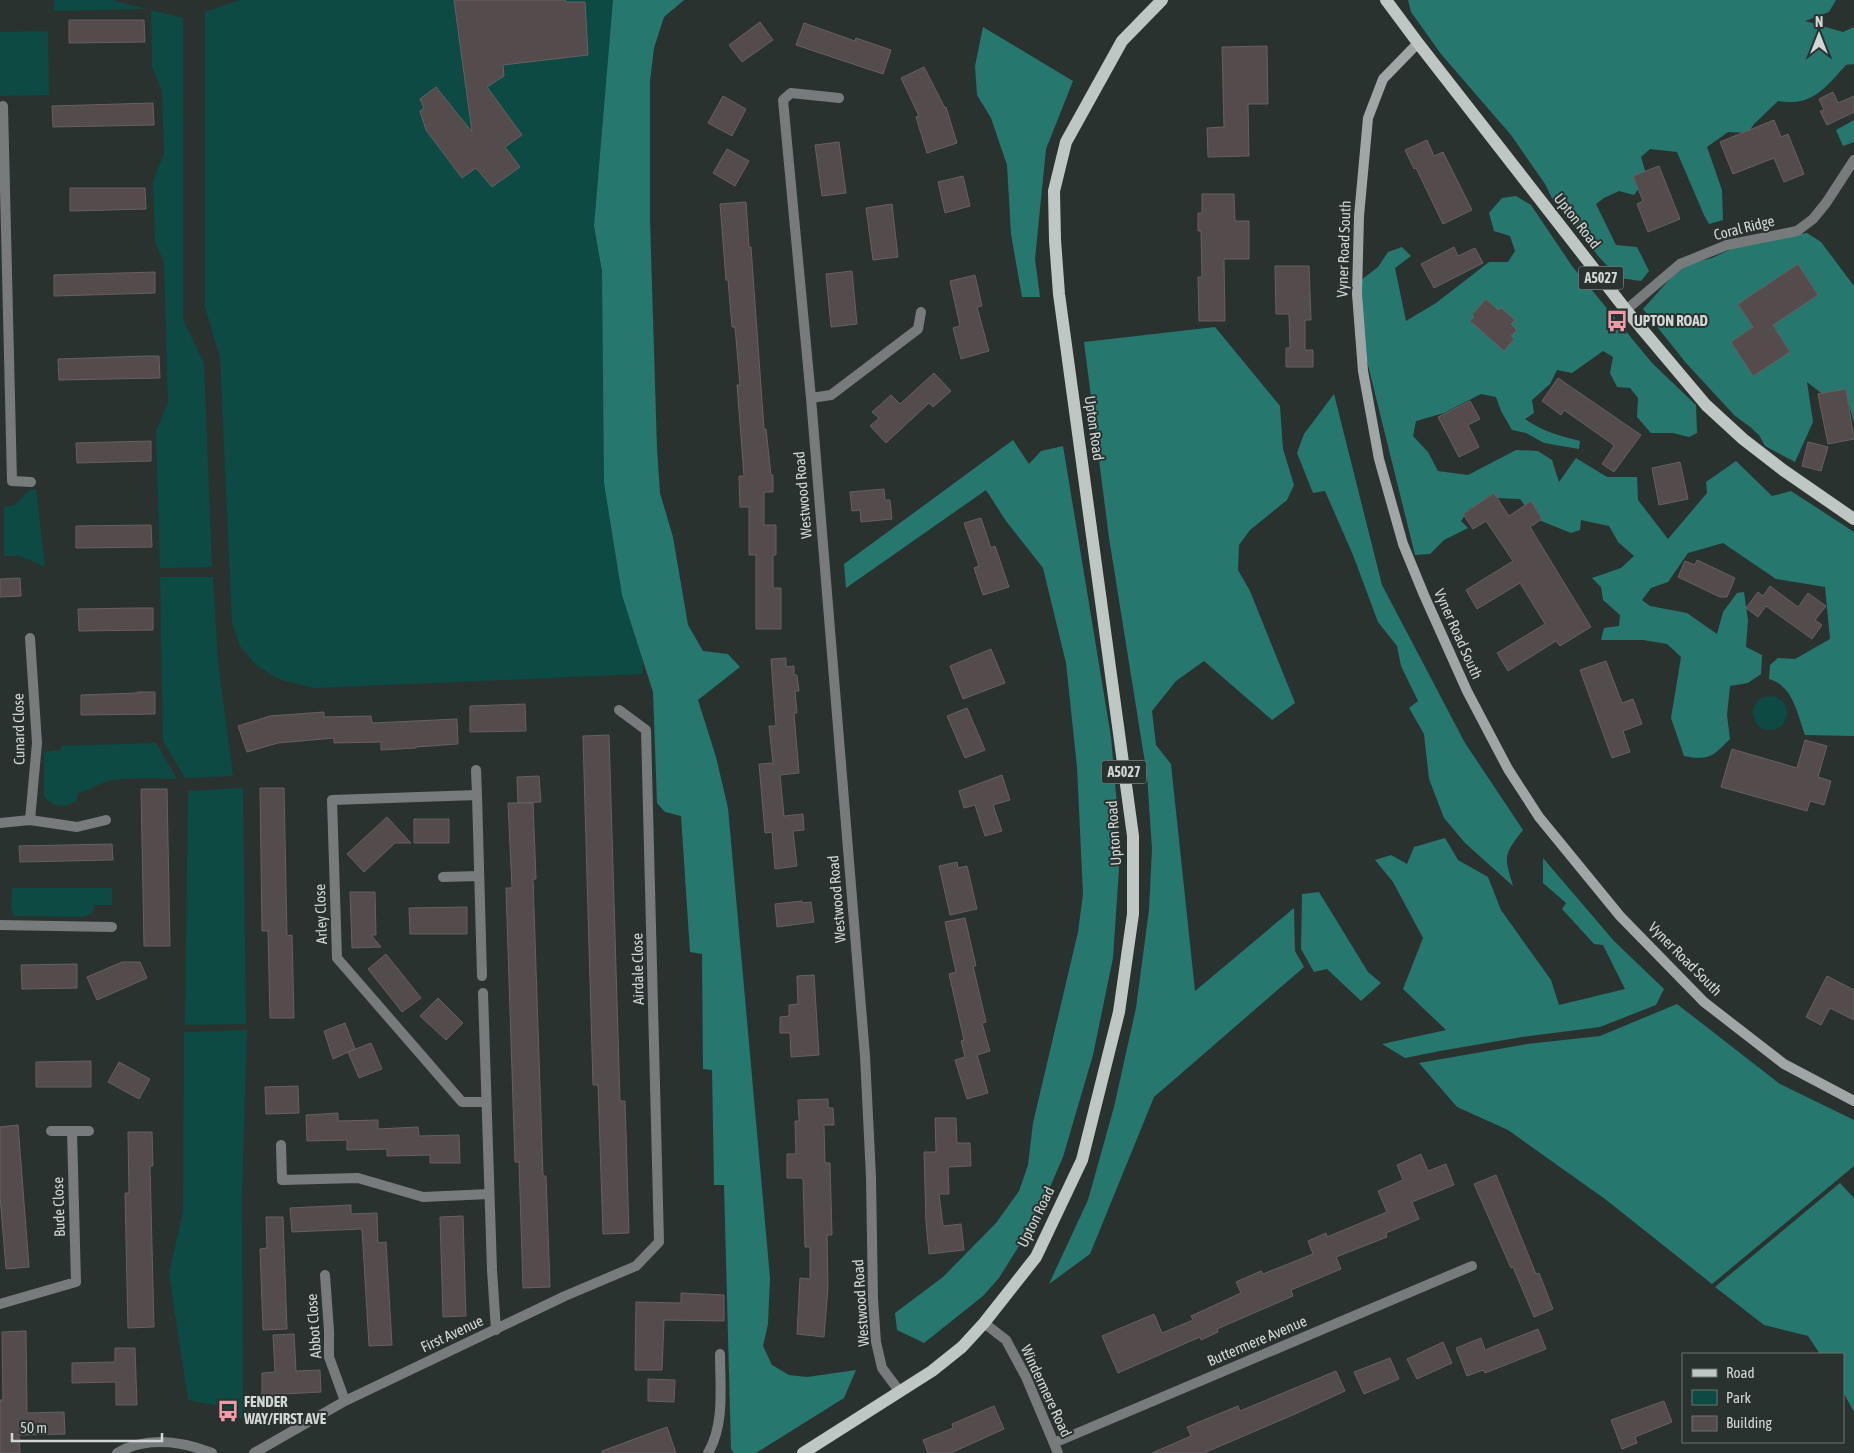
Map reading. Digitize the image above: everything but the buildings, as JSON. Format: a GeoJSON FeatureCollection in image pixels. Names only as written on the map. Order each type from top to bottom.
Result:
{"type":"FeatureCollection","features":[{"type":"Feature","properties":{"kind":"main road","name":"Upton Road"},"geometry":{"type":"LineString","coordinates":[[803,1453],[932,1371],[962,1346],[984,1324],[1036,1257],[1082,1160],[1119,1012],[1133,914],[1133,836],[1058,294],[1054,240],[1054,191],[1066,142],[1088,99],[1122,40],[1162,0]]}},
{"type":"Feature","properties":{"kind":"main road","name":"Upton Road"},"geometry":{"type":"LineString","coordinates":[[1386,0],[1626,310],[1712,411],[1743,439],[1783,470],[1854,519]]}},
{"type":"Feature","properties":{"kind":"street","name":"Vyner Road South"},"geometry":{"type":"LineString","coordinates":[[1418,43],[1383,79],[1368,118],[1359,216],[1357,294],[1363,370],[1379,459],[1403,544],[1424,595],[1468,690],[1508,769],[1538,817],[1620,916],[1704,1002],[1784,1064],[1854,1100]]}},
{"type":"Feature","properties":{"kind":"street","name":"Westwood Road"},"geometry":{"type":"LineString","coordinates":[[839,98],[791,93],[783,100],[811,398],[865,1056],[872,1177],[873,1299],[876,1342],[882,1368],[900,1392]]}},
{"type":"Feature","properties":{"kind":"street"},"geometry":{"type":"LineString","coordinates":[[3,106],[3,267],[12,481],[31,482]]}},
{"type":"Feature","properties":{"kind":"street","name":"Coral Ridge"},"geometry":{"type":"LineString","coordinates":[[1626,310],[1680,264],[1727,245],[1798,231],[1814,219],[1854,160]]}},
{"type":"Feature","properties":{"kind":"street"},"geometry":{"type":"LineString","coordinates":[[811,398],[830,395],[918,329],[921,312]]}},
{"type":"Feature","properties":{"kind":"street","name":"Cunard Close"},"geometry":{"type":"LineString","coordinates":[[30,638],[37,743],[30,820]]}},
{"type":"Feature","properties":{"kind":"street","name":"Airdale Close"},"geometry":{"type":"LineString","coordinates":[[619,710],[646,730],[659,1242]]}},
{"type":"Feature","properties":{"kind":"street"},"geometry":{"type":"LineString","coordinates":[[476,770],[482,976]]}},
{"type":"Feature","properties":{"kind":"street","name":"Arley Close"},"geometry":{"type":"LineString","coordinates":[[477,795],[332,800],[337,958],[462,1102],[485,1102]]}},
{"type":"Feature","properties":{"kind":"street"},"geometry":{"type":"LineString","coordinates":[[0,823],[30,820],[77,827],[106,820]]}},
{"type":"Feature","properties":{"kind":"street"},"geometry":{"type":"LineString","coordinates":[[443,877],[479,876]]}},
{"type":"Feature","properties":{"kind":"street"},"geometry":{"type":"LineString","coordinates":[[0,925],[112,927]]}},
{"type":"Feature","properties":{"kind":"street"},"geometry":{"type":"LineString","coordinates":[[482,993],[485,1102],[496,1330]]}},
{"type":"Feature","properties":{"kind":"street"},"geometry":{"type":"LineString","coordinates":[[51,1131],[89,1131]]}},
{"type":"Feature","properties":{"kind":"street","name":"Bude Close"},"geometry":{"type":"LineString","coordinates":[[0,1304],[76,1282],[72,1131]]}},
{"type":"Feature","properties":{"kind":"street"},"geometry":{"type":"LineString","coordinates":[[281,1145],[282,1180],[358,1178],[423,1197],[489,1194]]}},
{"type":"Feature","properties":{"kind":"street","name":"First Avenue"},"geometry":{"type":"LineString","coordinates":[[254,1453],[345,1401],[565,1296],[636,1266],[659,1242]]}},
{"type":"Feature","properties":{"kind":"street","name":"Buttermere Avenue"},"geometry":{"type":"LineString","coordinates":[[1056,1448],[1472,1266]]}},
{"type":"Feature","properties":{"kind":"street","name":"Abbot Close"},"geometry":{"type":"LineString","coordinates":[[325,1275],[329,1356],[345,1401]]}},
{"type":"Feature","properties":{"kind":"street","name":"Windermere Road"},"geometry":{"type":"LineString","coordinates":[[984,1324],[1006,1340],[1026,1377],[1056,1448]]}},
{"type":"Feature","properties":{"kind":"street"},"geometry":{"type":"LineString","coordinates":[[708,1453],[714,1442],[721,1408],[720,1354]]}},
{"type":"Feature","properties":{"kind":"street"},"geometry":{"type":"LineString","coordinates":[[117,1453],[130,1446],[152,1442],[174,1442],[197,1447],[212,1453]]}},
{"type":"Feature","properties":{"kind":"green space"},"geometry":{"type":"Polygon","coordinates":[[[54,0],[112,0],[145,9],[54,11],[54,0]]]}},
{"type":"Feature","properties":{"kind":"green space"},"geometry":{"type":"Polygon","coordinates":[[[240,0],[635,0],[643,674],[314,688],[278,679],[256,665],[240,646],[232,623],[220,357],[205,307],[205,12],[240,0]]]}},
{"type":"Feature","properties":{"kind":"green space"},"geometry":{"type":"Polygon","coordinates":[[[613,0],[684,0],[664,17],[654,48],[650,81],[650,220],[657,449],[660,493],[673,537],[688,625],[703,651],[728,654],[740,667],[698,700],[716,757],[728,808],[770,1278],[768,1324],[763,1346],[772,1365],[789,1375],[807,1377],[856,1370],[844,1398],[756,1453],[734,1453],[731,1449],[724,1185],[714,1185],[712,1070],[703,1069],[702,954],[690,952],[681,816],[665,812],[657,803],[653,692],[622,595],[604,483],[602,271],[594,226],[613,0]]]}},
{"type":"Feature","properties":{"kind":"green space"},"geometry":{"type":"Polygon","coordinates":[[[1408,0],[1836,0],[1829,12],[1805,21],[1843,32],[1854,27],[1854,64],[1846,65],[1824,88],[1809,98],[1790,102],[1778,101],[1754,124],[1748,133],[1728,132],[1707,147],[1722,190],[1723,220],[1709,224],[1677,152],[1650,149],[1641,157],[1647,177],[1634,195],[1619,191],[1596,204],[1616,245],[1637,247],[1649,271],[1641,281],[1619,278],[1599,257],[1552,198],[1545,184],[1511,135],[1441,54],[1411,12],[1408,0]]]}},
{"type":"Feature","properties":{"kind":"green space"},"geometry":{"type":"Polygon","coordinates":[[[151,10],[183,18],[183,320],[204,363],[212,567],[160,568],[156,431],[168,403],[164,262],[155,242],[153,180],[164,154],[162,91],[152,67],[151,10]]]}},
{"type":"Feature","properties":{"kind":"green space"},"geometry":{"type":"Polygon","coordinates":[[[983,27],[1073,81],[1046,149],[1035,259],[1040,297],[1022,297],[1011,234],[1007,165],[991,118],[977,95],[975,66],[983,27]]]}},
{"type":"Feature","properties":{"kind":"green space"},"geometry":{"type":"Polygon","coordinates":[[[48,31],[49,95],[0,96],[0,32],[48,31]]]}},
{"type":"Feature","properties":{"kind":"green space"},"geometry":{"type":"Polygon","coordinates":[[[1854,120],[1854,142],[1843,146],[1836,130],[1854,120]]]}},
{"type":"Feature","properties":{"kind":"green space"},"geometry":{"type":"Polygon","coordinates":[[[1516,196],[1531,205],[1572,266],[1652,363],[1696,405],[1697,433],[1689,437],[1673,433],[1651,433],[1637,417],[1638,398],[1630,388],[1617,387],[1610,373],[1613,357],[1603,351],[1572,373],[1557,370],[1550,384],[1532,400],[1534,413],[1525,419],[1545,430],[1580,441],[1579,449],[1544,443],[1526,433],[1512,430],[1501,411],[1496,397],[1481,394],[1444,413],[1416,421],[1413,436],[1428,452],[1438,471],[1468,475],[1516,450],[1538,451],[1552,460],[1559,482],[1576,458],[1607,477],[1637,477],[1638,500],[1668,539],[1707,493],[1706,482],[1736,461],[1772,496],[1791,491],[1854,532],[1854,736],[1805,735],[1789,694],[1784,688],[1769,679],[1770,665],[1778,658],[1795,659],[1830,639],[1825,587],[1776,579],[1723,543],[1688,553],[1668,582],[1651,588],[1642,600],[1650,606],[1687,613],[1717,634],[1723,612],[1737,593],[1744,592],[1748,620],[1746,647],[1762,655],[1761,674],[1748,683],[1730,686],[1727,715],[1730,739],[1715,753],[1700,758],[1684,756],[1671,718],[1681,657],[1667,644],[1643,640],[1601,640],[1604,628],[1619,626],[1620,615],[1603,600],[1601,587],[1592,578],[1621,568],[1634,556],[1618,542],[1609,526],[1581,520],[1580,530],[1571,533],[1534,518],[1520,499],[1496,498],[1469,509],[1461,521],[1468,528],[1444,540],[1430,554],[1415,555],[1363,345],[1356,284],[1378,267],[1388,252],[1402,247],[1411,256],[1395,268],[1406,321],[1436,303],[1489,262],[1508,262],[1515,251],[1510,236],[1494,231],[1489,213],[1502,198],[1516,196]]]}},
{"type":"Feature","properties":{"kind":"green space"},"geometry":{"type":"Polygon","coordinates":[[[1807,233],[1821,242],[1854,286],[1854,423],[1847,397],[1825,396],[1807,382],[1813,422],[1795,462],[1765,446],[1759,435],[1735,416],[1686,363],[1643,309],[1676,272],[1691,263],[1712,258],[1733,248],[1762,239],[1807,233]]]}},
{"type":"Feature","properties":{"kind":"green space"},"geometry":{"type":"Polygon","coordinates":[[[1215,327],[1280,406],[1283,449],[1294,485],[1287,500],[1250,530],[1239,545],[1238,570],[1250,591],[1295,703],[1272,720],[1204,661],[1176,681],[1152,711],[1156,745],[1171,764],[1195,991],[1294,908],[1295,951],[1304,967],[1154,1097],[1090,1254],[1049,1284],[1088,1200],[1114,1107],[1136,1008],[1149,910],[1152,849],[1147,775],[1109,538],[1084,342],[1215,327]]]}},
{"type":"Feature","properties":{"kind":"green space"},"geometry":{"type":"Polygon","coordinates":[[[1334,394],[1382,585],[1465,743],[1523,830],[1512,845],[1507,856],[1513,886],[1465,843],[1444,818],[1429,779],[1424,734],[1409,708],[1418,701],[1401,666],[1397,646],[1378,622],[1353,555],[1325,491],[1313,493],[1297,453],[1304,434],[1334,394]]]}},
{"type":"Feature","properties":{"kind":"green space"},"geometry":{"type":"Polygon","coordinates":[[[1013,440],[1029,464],[1041,451],[1063,446],[1111,737],[1117,805],[1119,869],[1113,958],[1093,1055],[1063,1157],[1037,1217],[999,1278],[983,1296],[924,1343],[897,1330],[895,1313],[943,1277],[996,1223],[1019,1191],[1028,1165],[1033,1123],[1078,932],[1083,894],[1077,767],[1066,663],[1043,568],[1006,521],[986,490],[846,588],[844,564],[1013,440]]]}},
{"type":"Feature","properties":{"kind":"green space"},"geometry":{"type":"Polygon","coordinates":[[[36,489],[45,567],[20,556],[4,556],[4,507],[19,502],[26,493],[36,489]]]}},
{"type":"Feature","properties":{"kind":"green space"},"geometry":{"type":"Polygon","coordinates":[[[160,577],[213,577],[218,662],[233,776],[185,778],[163,741],[160,577]]]}},
{"type":"Feature","properties":{"kind":"green space"},"geometry":{"type":"Polygon","coordinates":[[[1770,696],[1782,701],[1787,713],[1782,725],[1770,730],[1758,725],[1753,713],[1758,701],[1770,696]]]}},
{"type":"Feature","properties":{"kind":"green space"},"geometry":{"type":"Polygon","coordinates":[[[156,743],[177,779],[139,778],[110,781],[78,793],[76,801],[63,806],[56,805],[44,797],[44,752],[61,750],[61,746],[156,743]]]}},
{"type":"Feature","properties":{"kind":"green space"},"geometry":{"type":"Polygon","coordinates":[[[243,788],[246,1024],[185,1025],[188,791],[243,788]]]}},
{"type":"Feature","properties":{"kind":"green space"},"geometry":{"type":"Polygon","coordinates":[[[1445,838],[1458,860],[1488,877],[1501,910],[1551,980],[1559,1005],[1625,989],[1603,945],[1594,944],[1562,909],[1566,903],[1543,883],[1543,858],[1614,941],[1664,989],[1656,1005],[1600,1027],[1522,1037],[1405,1058],[1382,1044],[1446,1030],[1403,989],[1423,938],[1393,882],[1375,860],[1391,855],[1407,864],[1414,847],[1445,838]]]}},
{"type":"Feature","properties":{"kind":"green space"},"geometry":{"type":"Polygon","coordinates":[[[12,888],[112,888],[112,905],[95,905],[92,913],[85,917],[14,916],[11,907],[12,888]]]}},
{"type":"Feature","properties":{"kind":"green space"},"geometry":{"type":"Polygon","coordinates":[[[1319,892],[1368,972],[1381,983],[1361,1001],[1327,969],[1314,972],[1301,949],[1302,894],[1319,892]]]}},
{"type":"Feature","properties":{"kind":"green space"},"geometry":{"type":"Polygon","coordinates":[[[1677,1004],[1780,1084],[1854,1120],[1854,1166],[1712,1284],[1605,1199],[1508,1130],[1457,1107],[1419,1063],[1527,1044],[1600,1036],[1677,1004]]]}},
{"type":"Feature","properties":{"kind":"green space"},"geometry":{"type":"Polygon","coordinates":[[[247,1030],[242,1194],[243,1419],[218,1406],[188,1400],[169,1274],[183,1211],[184,1032],[247,1030]]]}},
{"type":"Feature","properties":{"kind":"green space"},"geometry":{"type":"Polygon","coordinates":[[[1840,1183],[1854,1198],[1854,1412],[1844,1394],[1844,1353],[1819,1353],[1808,1336],[1764,1325],[1715,1287],[1840,1183]]]}},
{"type":"Feature","properties":{"kind":"place","name":"UPTON ROAD"},"geometry":{"type":"Point","coordinates":[1617,321]}},
{"type":"Feature","properties":{"kind":"place","name":"FENDER WAY/FIRST AVE"},"geometry":{"type":"Point","coordinates":[228,1411]}}]}
